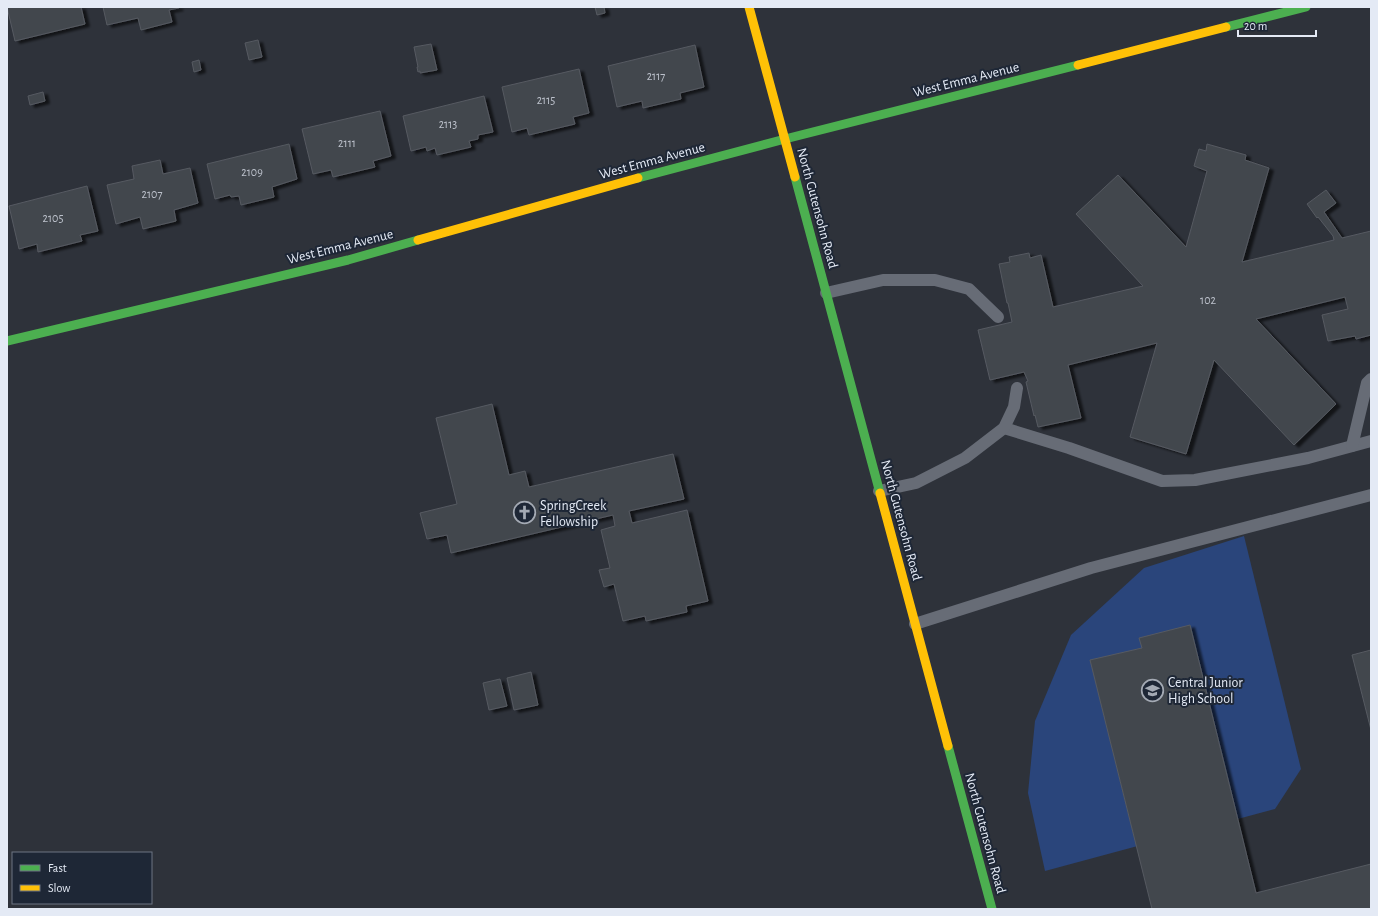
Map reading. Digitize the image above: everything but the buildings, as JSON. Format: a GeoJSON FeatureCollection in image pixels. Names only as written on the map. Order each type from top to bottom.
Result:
{"type":"FeatureCollection","features":[{"type":"Feature","properties":{"kind":"street","name":"North Gutensohn Road"},"geometry":{"type":"LineString","coordinates":[[749,7],[992,909]]}},
{"type":"Feature","properties":{"kind":"street","name":"West Emma Avenue"},"geometry":{"type":"LineString","coordinates":[[7,341],[348,260],[619,183],[785,139],[1306,7]]}},
{"type":"Feature","properties":{"kind":"lane"},"geometry":{"type":"LineString","coordinates":[[826,293],[883,280],[935,280],[969,290],[998,317]]}},
{"type":"Feature","properties":{"kind":"lane"},"geometry":{"type":"LineString","coordinates":[[1352,446],[1367,383],[1371,378]]}},
{"type":"Feature","properties":{"kind":"lane"},"geometry":{"type":"LineString","coordinates":[[879,491],[916,482],[965,458],[1004,428],[1014,407],[1017,388]]}},
{"type":"Feature","properties":{"kind":"lane"},"geometry":{"type":"LineString","coordinates":[[1004,428],[1069,448],[1162,481],[1195,480],[1308,458],[1371,442]]}},
{"type":"Feature","properties":{"kind":"lane"},"geometry":{"type":"LineString","coordinates":[[915,624],[1091,568],[1371,495]]}},
{"type":"Feature","properties":{"kind":"shaded area"},"geometry":{"type":"Polygon","coordinates":[[[1244,536],[1301,769],[1275,809],[1045,871],[1028,793],[1035,721],[1071,635],[1144,568],[1244,536]]]}},
{"type":"Feature","properties":{"kind":"traffic: fast"},"geometry":{"type":"LineString","coordinates":[[1226,27],[1306,7]]}},
{"type":"Feature","properties":{"kind":"traffic: fast"},"geometry":{"type":"LineString","coordinates":[[638,178],[785,139],[1078,65]]}},
{"type":"Feature","properties":{"kind":"traffic: fast"},"geometry":{"type":"LineString","coordinates":[[795,177],[880,493]]}},
{"type":"Feature","properties":{"kind":"traffic: fast"},"geometry":{"type":"LineString","coordinates":[[7,341],[348,260],[418,240]]}},
{"type":"Feature","properties":{"kind":"traffic: fast"},"geometry":{"type":"LineString","coordinates":[[948,746],[992,909]]}},
{"type":"Feature","properties":{"kind":"traffic: slow"},"geometry":{"type":"LineString","coordinates":[[749,7],[795,177]]}},
{"type":"Feature","properties":{"kind":"traffic: slow"},"geometry":{"type":"LineString","coordinates":[[1078,65],[1226,27]]}},
{"type":"Feature","properties":{"kind":"traffic: slow"},"geometry":{"type":"LineString","coordinates":[[418,240],[638,178]]}},
{"type":"Feature","properties":{"kind":"traffic: slow"},"geometry":{"type":"LineString","coordinates":[[880,493],[948,746]]}},
{"type":"Feature","properties":{"kind":"place","name":"SpringCreek Fellowship"},"geometry":{"type":"Point","coordinates":[525,513]}},
{"type":"Feature","properties":{"kind":"place","name":"Central Junior High School"},"geometry":{"type":"Point","coordinates":[1152,690]}}]}
